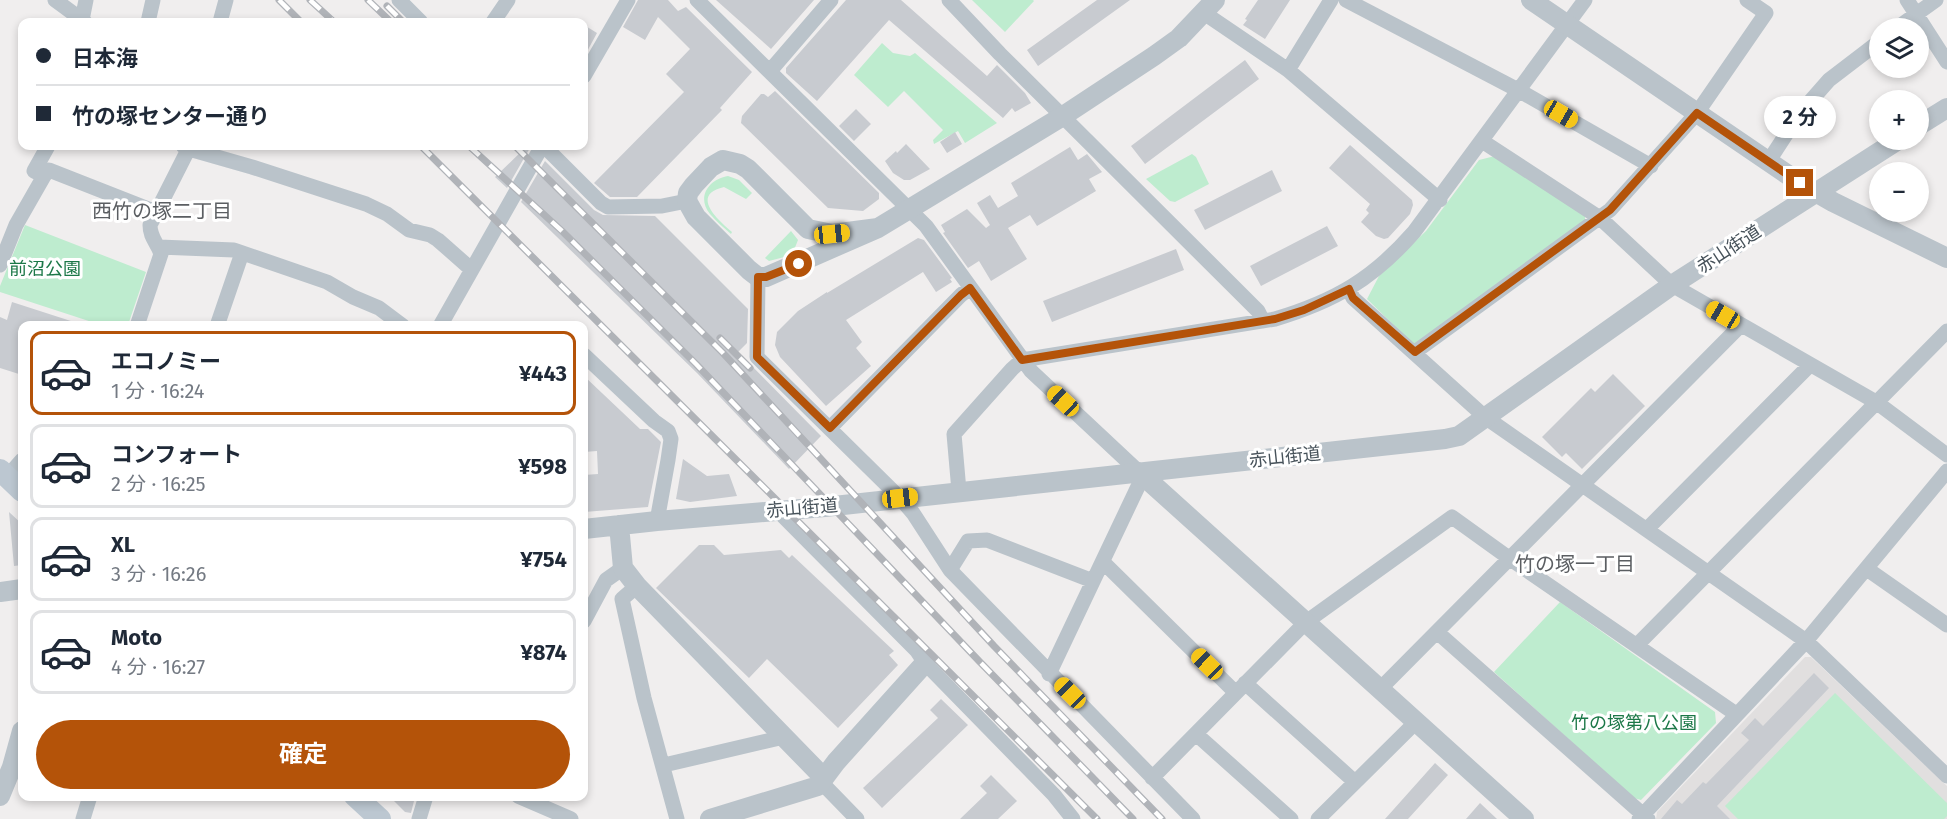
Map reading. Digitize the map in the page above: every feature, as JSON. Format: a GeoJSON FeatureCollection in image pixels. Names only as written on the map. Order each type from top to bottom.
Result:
{"type":"FeatureCollection","features":[{"type":"Feature","properties":{"kind":"main road"},"geometry":{"type":"LineString","coordinates":[[360,801],[380,819]]}},
{"type":"Feature","properties":{"kind":"street"},"geometry":{"type":"LineString","coordinates":[[55,0],[79,18]]}},
{"type":"Feature","properties":{"kind":"street"},"geometry":{"type":"LineString","coordinates":[[83,18],[86,0]]}},
{"type":"Feature","properties":{"kind":"street"},"geometry":{"type":"LineString","coordinates":[[149,18],[153,0]]}},
{"type":"Feature","properties":{"kind":"street"},"geometry":{"type":"LineString","coordinates":[[221,18],[226,0]]}},
{"type":"Feature","properties":{"kind":"street"},"geometry":{"type":"LineString","coordinates":[[399,0],[417,18]]}},
{"type":"Feature","properties":{"kind":"street"},"geometry":{"type":"LineString","coordinates":[[496,18],[508,0]]}},
{"type":"Feature","properties":{"kind":"street"},"geometry":{"type":"LineString","coordinates":[[588,69],[628,0]]}},
{"type":"Feature","properties":{"kind":"street"},"geometry":{"type":"LineString","coordinates":[[697,0],[926,226],[1031,371],[1141,474],[1524,819]]}},
{"type":"Feature","properties":{"kind":"street"},"geometry":{"type":"LineString","coordinates":[[770,71],[831,0]]}},
{"type":"Feature","properties":{"kind":"street"},"geometry":{"type":"LineString","coordinates":[[948,0],[1258,311],[1263,321]]}},
{"type":"Feature","properties":{"kind":"street"},"geometry":{"type":"LineString","coordinates":[[1287,70],[1331,0]]}},
{"type":"Feature","properties":{"kind":"street"},"geometry":{"type":"LineString","coordinates":[[1346,0],[1518,90],[1651,166]]}},
{"type":"Feature","properties":{"kind":"street"},"geometry":{"type":"LineString","coordinates":[[1531,0],[1816,193],[1947,258]]}},
{"type":"Feature","properties":{"kind":"street"},"geometry":{"type":"LineString","coordinates":[[959,491],[954,434],[1022,360],[1263,321],[1304,310],[1349,289],[1376,270],[1399,249],[1440,200],[1585,0]]}},
{"type":"Feature","properties":{"kind":"street"},"geometry":{"type":"LineString","coordinates":[[1415,352],[1610,210],[1697,113],[1766,13],[1747,0]]}},
{"type":"Feature","properties":{"kind":"street"},"geometry":{"type":"LineString","coordinates":[[1907,0],[1947,62]]}},
{"type":"Feature","properties":{"kind":"street"},"geometry":{"type":"LineString","coordinates":[[1912,18],[1936,0]]}},
{"type":"Feature","properties":{"kind":"street"},"geometry":{"type":"LineString","coordinates":[[878,228],[832,234],[807,229],[748,169],[732,161],[723,160],[711,167],[688,193],[687,201],[696,217],[749,270],[758,277],[766,277],[878,228],[1063,116],[1155,57],[1179,38],[1210,6],[1440,200]]}},
{"type":"Feature","properties":{"kind":"street"},"geometry":{"type":"LineString","coordinates":[[1768,162],[1800,113],[1829,80],[1869,49]]}},
{"type":"Feature","properties":{"kind":"street"},"geometry":{"type":"LineString","coordinates":[[1929,119],[1947,108]]}},
{"type":"Feature","properties":{"kind":"street"},"geometry":{"type":"LineString","coordinates":[[1482,141],[1600,218],[1672,285],[1876,402],[1947,455]]}},
{"type":"Feature","properties":{"kind":"street"},"geometry":{"type":"LineString","coordinates":[[44,176],[34,171],[46,150]]}},
{"type":"Feature","properties":{"kind":"street"},"geometry":{"type":"LineString","coordinates":[[139,321],[161,255],[159,247],[150,235],[150,225],[186,150]]}},
{"type":"Feature","properties":{"kind":"street"},"geometry":{"type":"LineString","coordinates":[[197,150],[366,204],[387,214],[409,230],[430,235],[471,269]]}},
{"type":"Feature","properties":{"kind":"street"},"geometry":{"type":"LineString","coordinates":[[443,321],[541,150]]}},
{"type":"Feature","properties":{"kind":"street"},"geometry":{"type":"LineString","coordinates":[[547,150],[600,203],[608,207],[662,206],[687,201]]}},
{"type":"Feature","properties":{"kind":"street","name":"赤山街道"},"geometry":{"type":"LineString","coordinates":[[588,529],[1141,474],[1458,436],[1672,285],[1883,150]]}},
{"type":"Feature","properties":{"kind":"street"},"geometry":{"type":"LineString","coordinates":[[0,265],[16,225],[49,170],[156,212]]}},
{"type":"Feature","properties":{"kind":"street"},"geometry":{"type":"LineString","coordinates":[[799,264],[807,229]]}},
{"type":"Feature","properties":{"kind":"street"},"geometry":{"type":"LineString","coordinates":[[159,247],[234,250],[327,282],[379,308],[396,321]]}},
{"type":"Feature","properties":{"kind":"street"},"geometry":{"type":"LineString","coordinates":[[220,321],[242,253]]}},
{"type":"Feature","properties":{"kind":"street"},"geometry":{"type":"LineString","coordinates":[[758,277],[757,357],[900,498],[913,513],[951,570],[1193,819]]}},
{"type":"Feature","properties":{"kind":"street"},"geometry":{"type":"LineString","coordinates":[[830,428],[970,288]]}},
{"type":"Feature","properties":{"kind":"street"},"geometry":{"type":"LineString","coordinates":[[1349,289],[1353,298],[1415,352],[1473,408],[1806,641],[1947,776]]}},
{"type":"Feature","properties":{"kind":"street"},"geometry":{"type":"LineString","coordinates":[[1380,689],[1741,325]]}},
{"type":"Feature","properties":{"kind":"street"},"geometry":{"type":"LineString","coordinates":[[1637,645],[1947,331]]}},
{"type":"Feature","properties":{"kind":"street"},"geometry":{"type":"LineString","coordinates":[[588,359],[668,431],[671,439],[657,521]]}},
{"type":"Feature","properties":{"kind":"street"},"geometry":{"type":"LineString","coordinates":[[1647,529],[1810,365]]}},
{"type":"Feature","properties":{"kind":"street"},"geometry":{"type":"LineString","coordinates":[[1437,632],[1643,818],[1736,714],[1806,641],[1947,471]]}},
{"type":"Feature","properties":{"kind":"street"},"geometry":{"type":"LineString","coordinates":[[1050,674],[1103,562],[1141,474]]}},
{"type":"Feature","properties":{"kind":"street"},"geometry":{"type":"LineString","coordinates":[[778,511],[917,651],[925,663],[1054,795],[1073,819]]}},
{"type":"Feature","properties":{"kind":"street"},"geometry":{"type":"LineString","coordinates":[[1152,778],[1306,622],[1452,517],[1736,714]]}},
{"type":"Feature","properties":{"kind":"street"},"geometry":{"type":"LineString","coordinates":[[620,525],[623,568],[637,586],[784,737],[857,819]]}},
{"type":"Feature","properties":{"kind":"street"},"geometry":{"type":"LineString","coordinates":[[951,570],[968,541],[987,540],[1093,581]]}},
{"type":"Feature","properties":{"kind":"street"},"geometry":{"type":"LineString","coordinates":[[1103,562],[1240,688],[1355,782]]}},
{"type":"Feature","properties":{"kind":"street"},"geometry":{"type":"LineString","coordinates":[[588,614],[606,580],[623,568]]}},
{"type":"Feature","properties":{"kind":"street"},"geometry":{"type":"LineString","coordinates":[[1867,569],[1947,625]]}},
{"type":"Feature","properties":{"kind":"street"},"geometry":{"type":"LineString","coordinates":[[637,586],[622,599],[644,698],[677,819]]}},
{"type":"Feature","properties":{"kind":"street"},"geometry":{"type":"LineString","coordinates":[[0,592],[18,590]]}},
{"type":"Feature","properties":{"kind":"street"},"geometry":{"type":"LineString","coordinates":[[710,819],[812,789],[925,663]]}},
{"type":"Feature","properties":{"kind":"street"},"geometry":{"type":"LineString","coordinates":[[1318,819],[1416,722]]}},
{"type":"Feature","properties":{"kind":"street"},"geometry":{"type":"LineString","coordinates":[[1196,734],[1291,819]]}},
{"type":"Feature","properties":{"kind":"street"},"geometry":{"type":"LineString","coordinates":[[664,765],[784,737]]}},
{"type":"Feature","properties":{"kind":"street"},"geometry":{"type":"LineString","coordinates":[[0,796],[18,743]]}},
{"type":"Feature","properties":{"kind":"street"},"geometry":{"type":"LineString","coordinates":[[83,819],[88,801]]}},
{"type":"Feature","properties":{"kind":"street"},"geometry":{"type":"LineString","coordinates":[[419,819],[424,801]]}},
{"type":"Feature","properties":{"kind":"street"},"geometry":{"type":"LineString","coordinates":[[530,801],[571,819]]}},
{"type":"Feature","properties":{"kind":"shaded area"},"geometry":{"type":"Polygon","coordinates":[[[1805,657],[1811,657],[1947,786],[1947,819],[1656,819],[1657,812],[1805,657]]]}},
{"type":"Feature","properties":{"kind":"green space"},"geometry":{"type":"Polygon","coordinates":[[[972,0],[1033,0],[1034,1],[1005,32],[972,0]]]}},
{"type":"Feature","properties":{"kind":"green space"},"geometry":{"type":"Polygon","coordinates":[[[882,43],[893,53],[910,56],[915,53],[997,123],[965,143],[958,131],[934,144],[933,140],[943,130],[904,91],[888,107],[854,75],[882,43]]]}},
{"type":"Feature","properties":{"kind":"green space"},"geometry":{"type":"Polygon","coordinates":[[[1192,154],[1196,157],[1209,184],[1175,202],[1170,201],[1146,179],[1192,154]]]}},
{"type":"Feature","properties":{"kind":"green space"},"geometry":{"type":"Polygon","coordinates":[[[1495,156],[1585,211],[1585,223],[1420,343],[1412,343],[1367,299],[1379,276],[1426,231],[1479,160],[1495,156]]]}},
{"type":"Feature","properties":{"kind":"green space"},"geometry":{"type":"Polygon","coordinates":[[[728,176],[739,180],[752,193],[746,199],[724,187],[709,196],[710,208],[732,232],[731,234],[710,214],[704,201],[710,185],[728,176]]]}},
{"type":"Feature","properties":{"kind":"green space","name":"前沼公園"},"geometry":{"type":"Polygon","coordinates":[[[25,225],[146,272],[129,321],[89,321],[0,292],[0,286],[25,225]]]}},
{"type":"Feature","properties":{"kind":"green space"},"geometry":{"type":"Polygon","coordinates":[[[791,231],[798,240],[792,255],[769,261],[765,258],[791,231]]]}},
{"type":"Feature","properties":{"kind":"green space","name":"竹の塚第八公園"},"geometry":{"type":"Polygon","coordinates":[[[1560,602],[1715,712],[1716,723],[1641,800],[1634,798],[1494,672],[1560,602]]]}},
{"type":"Feature","properties":{"kind":"green space"},"geometry":{"type":"Polygon","coordinates":[[[1835,693],[1947,803],[1947,816],[1944,819],[1738,819],[1725,806],[1835,693]]]}},
{"type":"Feature","properties":{"kind":"building"},"geometry":{"type":"Polygon","coordinates":[[[638,0],[668,0],[678,11],[686,7],[752,72],[720,108],[722,110],[637,197],[610,197],[594,183],[684,92],[666,74],[690,49],[658,17],[645,40],[623,27],[638,0]]]}},
{"type":"Feature","properties":{"kind":"building"},"geometry":{"type":"Polygon","coordinates":[[[716,0],[814,0],[771,49],[716,0]]]}},
{"type":"Feature","properties":{"kind":"building"},"geometry":{"type":"Polygon","coordinates":[[[846,0],[901,0],[987,76],[997,65],[1025,93],[1031,103],[1015,112],[1012,108],[1003,118],[889,20],[817,101],[786,73],[786,68],[846,0]]]}},
{"type":"Feature","properties":{"kind":"building"},"geometry":{"type":"Polygon","coordinates":[[[1097,0],[1130,0],[1038,66],[1027,50],[1097,0]]]}},
{"type":"Feature","properties":{"kind":"building"},"geometry":{"type":"Polygon","coordinates":[[[1258,0],[1290,0],[1265,39],[1243,25],[1258,0]]]}},
{"type":"Feature","properties":{"kind":"building"},"geometry":{"type":"Polygon","coordinates":[[[588,27],[597,33],[588,50],[588,27]]]}},
{"type":"Feature","properties":{"kind":"building"},"geometry":{"type":"Polygon","coordinates":[[[1245,60],[1259,79],[1145,164],[1131,146],[1245,60]]]}},
{"type":"Feature","properties":{"kind":"building"},"geometry":{"type":"Polygon","coordinates":[[[775,91],[879,193],[879,199],[863,211],[828,208],[741,123],[742,116],[761,94],[768,97],[775,91]]]}},
{"type":"Feature","properties":{"kind":"building"},"geometry":{"type":"Polygon","coordinates":[[[856,109],[871,124],[854,141],[839,126],[856,109]]]}},
{"type":"Feature","properties":{"kind":"building"},"geometry":{"type":"Polygon","coordinates":[[[955,132],[962,144],[947,153],[940,142],[955,132]]]}},
{"type":"Feature","properties":{"kind":"building"},"geometry":{"type":"Polygon","coordinates":[[[906,144],[930,169],[910,180],[904,180],[893,173],[885,161],[906,144]]]}},
{"type":"Feature","properties":{"kind":"building"},"geometry":{"type":"Polygon","coordinates":[[[1350,145],[1412,200],[1410,214],[1388,238],[1376,236],[1361,222],[1369,213],[1366,210],[1370,204],[1329,168],[1350,145]]]}},
{"type":"Feature","properties":{"kind":"building"},"geometry":{"type":"Polygon","coordinates":[[[1070,147],[1078,160],[1087,154],[1102,172],[1089,179],[1096,191],[1037,226],[1030,215],[1008,228],[1027,259],[991,281],[979,261],[968,268],[943,233],[945,232],[941,225],[967,209],[986,228],[990,225],[977,203],[990,195],[998,208],[1018,196],[1011,183],[1070,147]]]}},
{"type":"Feature","properties":{"kind":"building"},"geometry":{"type":"Polygon","coordinates":[[[523,150],[529,150],[507,188],[495,177],[523,150]]]}},
{"type":"Feature","properties":{"kind":"building"},"geometry":{"type":"Polygon","coordinates":[[[545,161],[594,210],[603,215],[655,216],[748,309],[747,343],[738,352],[821,436],[789,469],[697,373],[521,202],[545,161]]]}},
{"type":"Feature","properties":{"kind":"building"},"geometry":{"type":"Polygon","coordinates":[[[1272,170],[1282,191],[1205,230],[1194,210],[1272,170]]]}},
{"type":"Feature","properties":{"kind":"building"},"geometry":{"type":"Polygon","coordinates":[[[1327,226],[1338,246],[1261,286],[1250,266],[1327,226]]]}},
{"type":"Feature","properties":{"kind":"building"},"geometry":{"type":"Polygon","coordinates":[[[918,238],[924,240],[952,278],[950,279],[952,282],[936,292],[923,272],[846,320],[862,342],[856,348],[871,366],[826,406],[780,357],[775,345],[777,332],[798,311],[918,238]]]}},
{"type":"Feature","properties":{"kind":"building"},"geometry":{"type":"Polygon","coordinates":[[[1176,249],[1184,270],[1052,322],[1043,301],[1176,249]]]}},
{"type":"Feature","properties":{"kind":"building"},"geometry":{"type":"Polygon","coordinates":[[[12,302],[71,321],[18,321],[18,374],[0,368],[0,317],[7,320],[12,302]]]}},
{"type":"Feature","properties":{"kind":"building"},"geometry":{"type":"Polygon","coordinates":[[[1613,374],[1645,406],[1582,469],[1566,453],[1562,457],[1542,437],[1591,388],[1595,392],[1613,374]]]}},
{"type":"Feature","properties":{"kind":"building"},"geometry":{"type":"Polygon","coordinates":[[[588,380],[640,429],[648,429],[661,442],[648,507],[588,512],[588,475],[598,474],[597,451],[588,452],[588,380]]]}},
{"type":"Feature","properties":{"kind":"building"},"geometry":{"type":"Polygon","coordinates":[[[683,459],[707,476],[729,474],[737,496],[690,502],[676,499],[683,459]]]}},
{"type":"Feature","properties":{"kind":"building"},"geometry":{"type":"Polygon","coordinates":[[[9,512],[18,520],[18,566],[14,566],[9,512]]]}},
{"type":"Feature","properties":{"kind":"building"},"geometry":{"type":"Polygon","coordinates":[[[699,545],[714,545],[724,555],[781,550],[789,558],[792,555],[894,651],[889,655],[898,665],[838,728],[767,659],[749,678],[656,588],[699,545]]]}},
{"type":"Feature","properties":{"kind":"building"},"geometry":{"type":"Polygon","coordinates":[[[1814,673],[1829,688],[1717,806],[1730,819],[1661,819],[1677,800],[1682,804],[1703,782],[1706,784],[1749,740],[1741,733],[1755,718],[1763,726],[1814,673]]]}},
{"type":"Feature","properties":{"kind":"building"},"geometry":{"type":"Polygon","coordinates":[[[941,699],[968,725],[882,808],[863,788],[938,718],[930,710],[941,699]]]}},
{"type":"Feature","properties":{"kind":"building"},"geometry":{"type":"Polygon","coordinates":[[[1435,763],[1448,775],[1408,819],[1385,819],[1435,763]]]}},
{"type":"Feature","properties":{"kind":"building"},"geometry":{"type":"Polygon","coordinates":[[[991,775],[1017,801],[998,819],[960,819],[987,793],[980,786],[991,775]]]}},
{"type":"Feature","properties":{"kind":"building"},"geometry":{"type":"Polygon","coordinates":[[[394,801],[414,801],[411,813],[405,812],[394,801]]]}},
{"type":"Feature","properties":{"kind":"building"},"geometry":{"type":"Polygon","coordinates":[[[1480,803],[1497,819],[1466,819],[1480,803]]]}},
{"type":"Feature","properties":{"kind":"railway"},"geometry":{"type":"LineString","coordinates":[[279,0],[297,18]]}},
{"type":"Feature","properties":{"kind":"railway"},"geometry":{"type":"LineString","coordinates":[[310,0],[330,18]]}},
{"type":"Feature","properties":{"kind":"railway"},"geometry":{"type":"LineString","coordinates":[[368,0],[387,18]]}},
{"type":"Feature","properties":{"kind":"railway"},"geometry":{"type":"LineString","coordinates":[[387,6],[399,18]]}},
{"type":"Feature","properties":{"kind":"railway"},"geometry":{"type":"LineString","coordinates":[[425,150],[1097,819]]}},
{"type":"Feature","properties":{"kind":"railway"},"geometry":{"type":"LineString","coordinates":[[473,150],[562,231],[696,364],[1133,819]]}},
{"type":"Feature","properties":{"kind":"railway"},"geometry":{"type":"LineString","coordinates":[[519,150],[723,353],[994,646],[1162,819]]}},
{"type":"Feature","properties":{"kind":"railway"},"geometry":{"type":"LineString","coordinates":[[720,338],[750,368]]}},
{"type":"Feature","properties":{"kind":"district","name":"西竹の塚二丁目"},"geometry":{"type":"Point","coordinates":[162,211]}},
{"type":"Feature","properties":{"kind":"district","name":"竹の塚一丁目"},"geometry":{"type":"Point","coordinates":[1575,564]}},
{"type":"Feature","properties":{"kind":"route"},"geometry":{"type":"LineString","coordinates":[[799,264],[766,277],[758,277],[757,357],[830,428],[970,288],[1022,360],[1275,319],[1304,310],[1349,289],[1353,298],[1415,352],[1610,210],[1697,113],[1800,183]]}}]}
